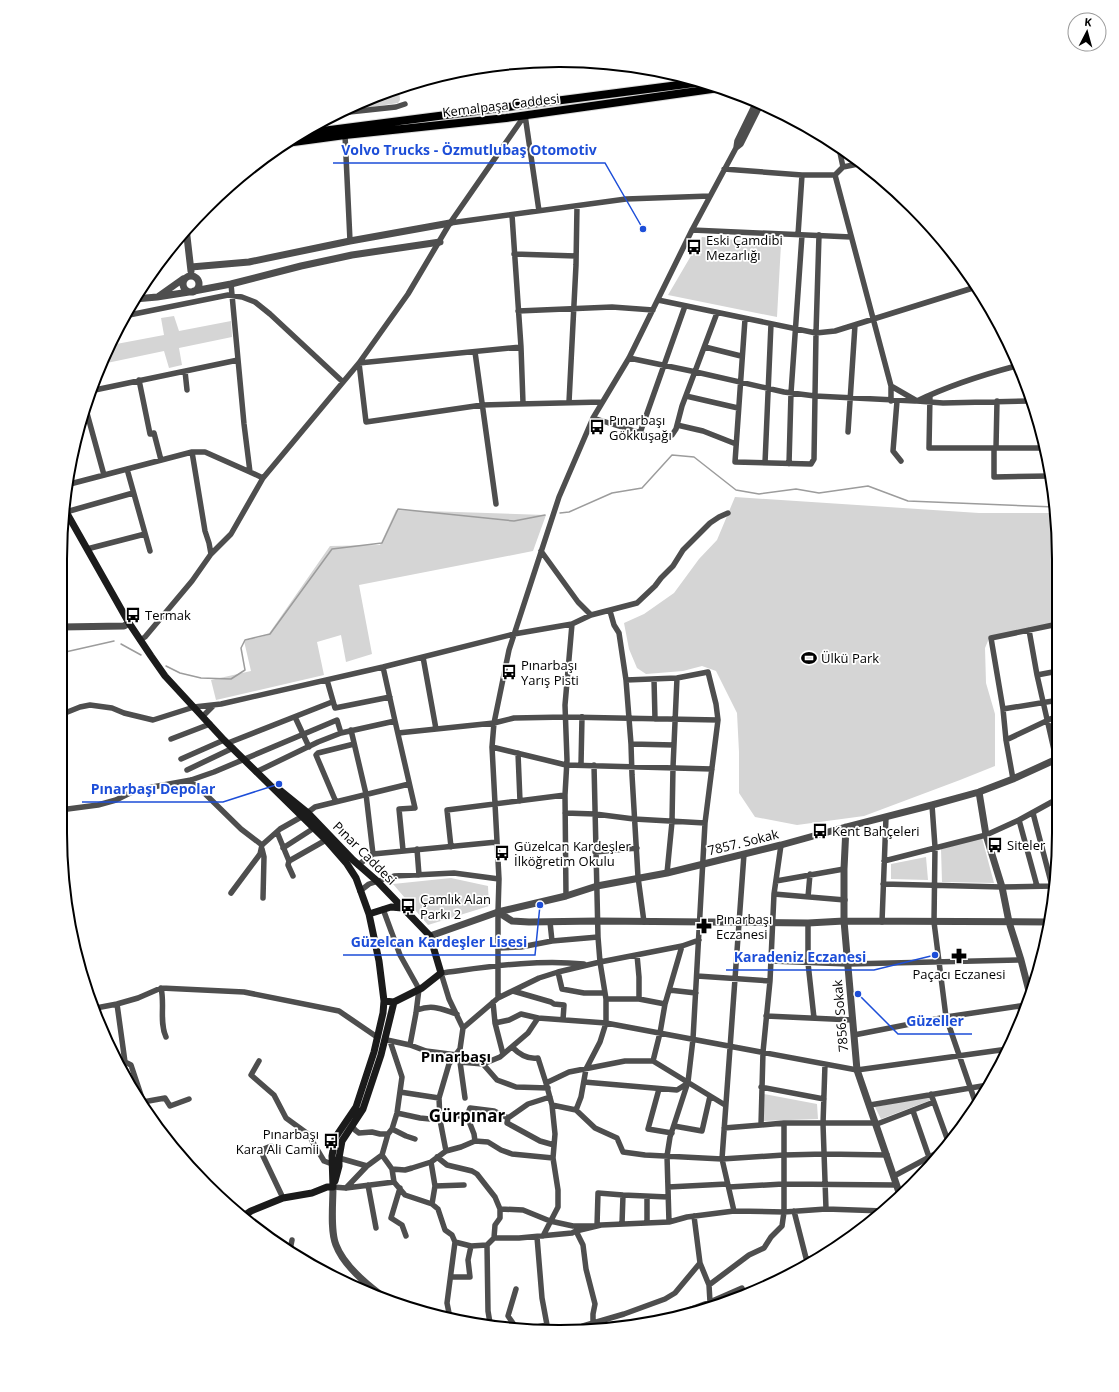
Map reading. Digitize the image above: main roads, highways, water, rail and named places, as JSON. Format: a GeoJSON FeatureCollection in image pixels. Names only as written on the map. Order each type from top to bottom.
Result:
{"type":"FeatureCollection","features":[{"type":"Feature","properties":{"kind":"main road","name":"Kemalpaşa Caddesi"},"geometry":{"type":"LineString","coordinates":[[315,132],[687,84]]}},
{"type":"Feature","properties":{"kind":"main road","name":"Kemalpaşa Caddesi"},"geometry":{"type":"LineString","coordinates":[[300,141],[506,118],[707,90]]}},
{"type":"Feature","properties":{"kind":"main road","name":"Pınar Caddesi"},"geometry":{"type":"LineString","coordinates":[[69,518],[129,623],[165,676],[282,798],[306,815],[353,863]]}},
{"type":"Feature","properties":{"kind":"main road","name":"Pınar Caddesi"},"geometry":{"type":"LineString","coordinates":[[306,815],[314,828],[326,840],[377,881],[430,936],[441,974],[422,988],[394,1002]]}},
{"type":"Feature","properties":{"kind":"main road"},"geometry":{"type":"LineString","coordinates":[[333,1187],[332,1156],[335,1138],[356,1107],[384,1039],[384,1001],[379,961],[368,911],[360,891],[353,863]]}},
{"type":"Feature","properties":{"kind":"main road"},"geometry":{"type":"LineString","coordinates":[[368,911],[394,900]]}},
{"type":"Feature","properties":{"kind":"main road"},"geometry":{"type":"LineString","coordinates":[[368,911],[392,907],[402,908]]}},
{"type":"Feature","properties":{"kind":"main road"},"geometry":{"type":"LineString","coordinates":[[333,1187],[339,1166],[342,1141],[363,1109],[394,1002],[384,1001]]}},
{"type":"Feature","properties":{"kind":"main road"},"geometry":{"type":"LineString","coordinates":[[248,1213],[283,1198],[312,1193],[327,1187],[333,1187]]}},
{"type":"Feature","properties":{"kind":"waterway"},"geometry":{"type":"LineString","coordinates":[[560,513],[569,512],[612,493],[642,488],[672,455],[694,457],[736,490],[759,494],[796,489],[819,493],[868,486],[908,501],[1049,507]]}},
{"type":"Feature","properties":{"kind":"waterway"},"geometry":{"type":"LineString","coordinates":[[166,666],[180,673],[201,678],[231,679],[245,670],[241,648],[245,640],[270,634],[332,549],[382,543],[398,509],[514,521],[545,515]]}},
{"type":"Feature","properties":{"kind":"waterway"},"geometry":{"type":"LineString","coordinates":[[67,652],[114,641]]}},
{"type":"Feature","properties":{"kind":"waterway"},"geometry":{"type":"LineString","coordinates":[[121,644],[141,655]]}},
{"type":"Feature","properties":{"kind":"place","name":"Volvo Trucks - Özmutlubaş Otomotiv"},"geometry":{"type":"Point","coordinates":[643,229]}},
{"type":"Feature","properties":{"kind":"place","name":"Eski Çamdibi Mezarlığı"},"geometry":{"type":"Point","coordinates":[694,247]}},
{"type":"Feature","properties":{"kind":"place","name":"Pınarbaşı Gökkuşağı"},"geometry":{"type":"Point","coordinates":[597,427]}},
{"type":"Feature","properties":{"kind":"place","name":"Termak"},"geometry":{"type":"Point","coordinates":[133,615]}},
{"type":"Feature","properties":{"kind":"place","name":"Ülkü Park"},"geometry":{"type":"Point","coordinates":[809,658]}},
{"type":"Feature","properties":{"kind":"place","name":"Pınarbaşı Yarış Pisti"},"geometry":{"type":"Point","coordinates":[509,672]}},
{"type":"Feature","properties":{"kind":"place","name":"Pınarbaşı Depolar"},"geometry":{"type":"Point","coordinates":[279,784]}},
{"type":"Feature","properties":{"kind":"place","name":"Kent Bahçeleri"},"geometry":{"type":"Point","coordinates":[820,831]}},
{"type":"Feature","properties":{"kind":"place","name":"Siteler"},"geometry":{"type":"Point","coordinates":[995,845]}},
{"type":"Feature","properties":{"kind":"place","name":"Güzelcan Kardeşler İlköğretim Okulu"},"geometry":{"type":"Point","coordinates":[502,853]}},
{"type":"Feature","properties":{"kind":"place","name":"Güzelcan Kardeşler Lisesi"},"geometry":{"type":"Point","coordinates":[540,905]}},
{"type":"Feature","properties":{"kind":"place","name":"Çamlık Alan Parkı 2"},"geometry":{"type":"Point","coordinates":[408,906]}},
{"type":"Feature","properties":{"kind":"place","name":"Pınarbaşı Eczanesi"},"geometry":{"type":"Point","coordinates":[704,926]}},
{"type":"Feature","properties":{"kind":"place","name":"Karadeniz Eczanesi"},"geometry":{"type":"Point","coordinates":[935,955]}},
{"type":"Feature","properties":{"kind":"place","name":"Paçacı Eczanesi"},"geometry":{"type":"Point","coordinates":[959,956]}},
{"type":"Feature","properties":{"kind":"place","name":"Güzeller"},"geometry":{"type":"Point","coordinates":[858,994]}},
{"type":"Feature","properties":{"kind":"place","name":"Pınarbaşı Kara Ali Camii"},"geometry":{"type":"Point","coordinates":[331,1141]}},
{"type":"Feature","properties":{"kind":"district","name":"Pınarbaşı"},"geometry":{"type":"Point","coordinates":[456,1057]}},
{"type":"Feature","properties":{"kind":"district","name":"Gürpınar"},"geometry":{"type":"Point","coordinates":[467,1116]}}]}
